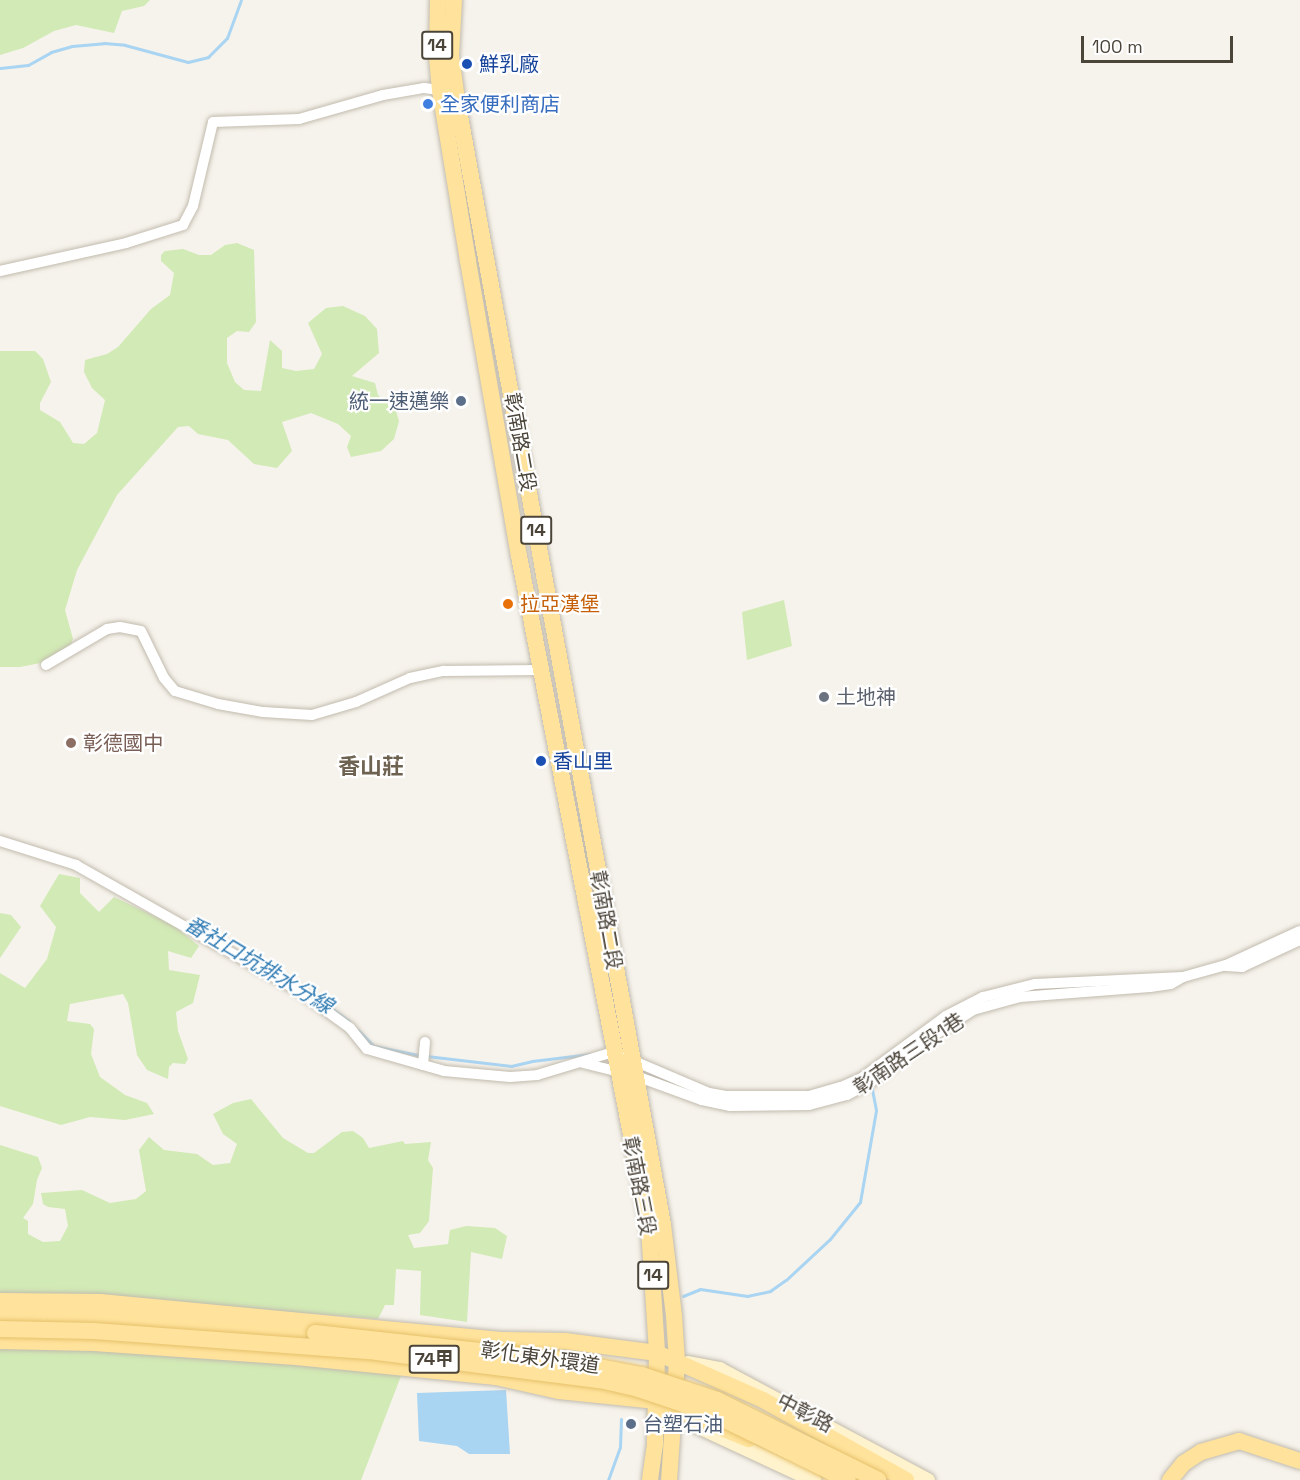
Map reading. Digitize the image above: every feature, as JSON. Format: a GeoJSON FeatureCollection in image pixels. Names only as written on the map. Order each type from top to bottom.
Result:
{"type":"FeatureCollection","features":[{"type":"Feature","properties":{"kind":"main road","name":"彰南路二段"},"geometry":{"type":"LineString","coordinates":[[446,6],[437,56],[440,90],[519,556],[613,1052]]}},
{"type":"Feature","properties":{"kind":"main road","name":"彰南路二段"},"geometry":{"type":"LineString","coordinates":[[446,6],[457,100],[633,1059]]}},
{"type":"Feature","properties":{"kind":"main road"},"geometry":{"type":"LineString","coordinates":[[440,90],[457,100]]}},
{"type":"Feature","properties":{"kind":"main road"},"geometry":{"type":"LineString","coordinates":[[468,261],[486,258]]}},
{"type":"Feature","properties":{"kind":"main road"},"geometry":{"type":"LineString","coordinates":[[542,670],[561,669]]}},
{"type":"Feature","properties":{"kind":"main road","name":"14"},"geometry":{"type":"LineString","coordinates":[[613,1052],[617,1072]]}},
{"type":"Feature","properties":{"kind":"main road","name":"14"},"geometry":{"type":"LineString","coordinates":[[633,1059],[636,1077]]}},
{"type":"Feature","properties":{"kind":"main road","name":"彰南路三段"},"geometry":{"type":"LineString","coordinates":[[617,1072],[649,1228],[657,1353],[650,1480]]}},
{"type":"Feature","properties":{"kind":"main road","name":"彰南路三段"},"geometry":{"type":"LineString","coordinates":[[636,1077],[663,1225],[675,1316],[676,1408],[669,1480]]}},
{"type":"Feature","properties":{"kind":"main road","name":"74甲"},"geometry":{"type":"LineString","coordinates":[[0,1301],[100,1302],[516,1340],[565,1341],[657,1353]]}},
{"type":"Feature","properties":{"kind":"main road","name":"彰化東外環道"},"geometry":{"type":"LineString","coordinates":[[0,1313],[95,1316],[378,1338],[603,1366],[642,1375],[717,1400],[879,1473]]}},
{"type":"Feature","properties":{"kind":"main road","name":"彰化東外環道"},"geometry":{"type":"LineString","coordinates":[[0,1329],[94,1331],[378,1352],[600,1380],[638,1389],[713,1414],[848,1480]]}},
{"type":"Feature","properties":{"kind":"main road","name":"74甲"},"geometry":{"type":"LineString","coordinates":[[0,1341],[94,1343],[296,1357],[512,1380],[559,1390],[656,1401]]}},
{"type":"Feature","properties":{"kind":"main road"},"geometry":{"type":"LineString","coordinates":[[657,1353],[763,1400],[879,1473],[906,1480]]}},
{"type":"Feature","properties":{"kind":"main road"},"geometry":{"type":"LineString","coordinates":[[656,1401],[745,1438],[829,1480]]}},
{"type":"Feature","properties":{"kind":"main road"},"geometry":{"type":"LineString","coordinates":[[1170,1480],[1184,1462],[1201,1452],[1239,1441],[1300,1461]]}},
{"type":"Feature","properties":{"kind":"street"},"geometry":{"type":"LineString","coordinates":[[0,271],[126,243],[183,225],[193,206],[213,122],[299,119],[383,95],[424,88],[440,90]]}},
{"type":"Feature","properties":{"kind":"street"},"geometry":{"type":"LineString","coordinates":[[46,665],[107,629],[120,627],[141,631],[164,678],[175,691],[218,704],[263,712],[312,715],[356,702],[410,678],[444,670],[542,670]]}},
{"type":"Feature","properties":{"kind":"street"},"geometry":{"type":"LineString","coordinates":[[0,841],[84,870],[299,992],[350,1028],[366,1049],[444,1071],[510,1077],[537,1075],[613,1052]]}},
{"type":"Feature","properties":{"kind":"street","name":"彰南路三段1巷"},"geometry":{"type":"LineString","coordinates":[[613,1052],[709,1093],[743,1097],[809,1096],[842,1087],[862,1077],[963,1006],[983,997],[1035,984],[1183,976],[1226,966],[1300,931]]}},
{"type":"Feature","properties":{"kind":"street","name":"彰南路三段1巷"},"geometry":{"type":"LineString","coordinates":[[1226,966],[1242,967],[1300,940]]}},
{"type":"Feature","properties":{"kind":"street","name":"彰南路三段1巷"},"geometry":{"type":"LineString","coordinates":[[582,1063],[636,1077],[702,1100],[730,1106],[809,1105],[847,1095],[871,1082],[916,1047],[974,1010],[1020,997],[1172,984],[1183,976]]}},
{"type":"Feature","properties":{"kind":"street"},"geometry":{"type":"LineString","coordinates":[[423,1065],[425,1042]]}},
{"type":"Feature","properties":{"kind":"street","name":"中彰路"},"geometry":{"type":"LineString","coordinates":[[677,1361],[719,1369],[927,1480]]}},
{"type":"Feature","properties":{"kind":"street"},"geometry":{"type":"LineString","coordinates":[[676,1408],[694,1425],[814,1480]]}},
{"type":"Feature","properties":{"kind":"green space"},"geometry":{"type":"Polygon","coordinates":[[[0,0],[150,0],[144,6],[122,11],[114,33],[76,25],[54,31],[23,48],[0,55],[0,0]]]}},
{"type":"Feature","properties":{"kind":"green space"},"geometry":{"type":"Polygon","coordinates":[[[237,243],[254,250],[256,322],[249,332],[237,331],[227,338],[227,363],[235,382],[244,390],[261,391],[270,340],[282,351],[282,368],[296,371],[314,369],[322,354],[308,323],[326,308],[343,306],[365,316],[377,329],[379,353],[352,376],[375,383],[378,395],[396,411],[399,421],[394,439],[381,451],[351,457],[347,447],[351,436],[338,424],[311,413],[282,422],[292,451],[277,468],[254,464],[228,440],[198,434],[189,426],[178,427],[117,495],[77,570],[65,610],[73,639],[69,651],[61,659],[20,667],[0,667],[0,351],[35,351],[43,359],[51,382],[40,403],[40,410],[60,422],[73,443],[84,444],[97,433],[105,400],[92,388],[84,372],[85,360],[107,354],[118,347],[151,309],[170,295],[174,273],[161,261],[161,255],[165,251],[183,249],[199,255],[211,255],[225,245],[237,243]]]}},
{"type":"Feature","properties":{"kind":"green space"},"geometry":{"type":"Polygon","coordinates":[[[784,600],[792,646],[747,660],[742,612],[784,600]]]}},
{"type":"Feature","properties":{"kind":"green space"},"geometry":{"type":"Polygon","coordinates":[[[59,874],[80,878],[80,893],[99,912],[114,897],[173,925],[199,946],[191,958],[168,951],[169,970],[200,975],[193,1003],[176,1012],[178,1031],[188,1059],[185,1064],[173,1063],[169,1067],[168,1079],[147,1070],[137,1055],[128,1003],[123,994],[70,1004],[67,1021],[90,1024],[94,1029],[91,1054],[100,1077],[125,1095],[147,1103],[154,1114],[125,1120],[90,1117],[61,1125],[0,1106],[0,973],[25,988],[47,959],[56,927],[40,906],[59,874]]]}},
{"type":"Feature","properties":{"kind":"green space"},"geometry":{"type":"Polygon","coordinates":[[[0,913],[11,915],[21,927],[0,958],[0,913]]]}},
{"type":"Feature","properties":{"kind":"green space"},"geometry":{"type":"Polygon","coordinates":[[[251,1099],[283,1138],[308,1153],[314,1153],[342,1132],[353,1131],[363,1138],[369,1148],[403,1141],[405,1144],[431,1142],[428,1160],[433,1168],[429,1221],[420,1233],[408,1235],[414,1248],[448,1244],[450,1230],[466,1226],[495,1228],[507,1236],[502,1259],[471,1252],[467,1322],[420,1315],[421,1271],[396,1269],[394,1305],[385,1305],[378,1319],[215,1306],[0,1303],[0,1145],[38,1157],[42,1168],[37,1180],[33,1204],[23,1218],[28,1221],[28,1234],[43,1242],[60,1241],[68,1226],[65,1209],[48,1207],[43,1204],[41,1193],[82,1190],[110,1203],[136,1199],[146,1191],[139,1150],[149,1137],[164,1150],[197,1154],[213,1165],[230,1163],[237,1144],[223,1134],[213,1114],[233,1103],[251,1099]]]}},
{"type":"Feature","properties":{"kind":"green space"},"geometry":{"type":"Polygon","coordinates":[[[36,1347],[321,1361],[401,1376],[361,1480],[0,1480],[0,1349],[36,1347]]]}},
{"type":"Feature","properties":{"kind":"water"},"geometry":{"type":"Polygon","coordinates":[[[506,1390],[510,1454],[469,1454],[457,1446],[419,1441],[417,1393],[506,1390]]]}},
{"type":"Feature","properties":{"kind":"waterway"},"geometry":{"type":"LineString","coordinates":[[0,68],[28,65],[51,52],[72,46],[104,43],[125,45],[188,62],[208,57],[227,38],[241,0]]}},
{"type":"Feature","properties":{"kind":"waterway","name":"番社口坑排水分線"},"geometry":{"type":"LineString","coordinates":[[331,1008],[349,1021]]}},
{"type":"Feature","properties":{"kind":"waterway","name":"番社口坑排水分線"},"geometry":{"type":"LineString","coordinates":[[358,1030],[374,1046],[418,1055],[511,1066],[532,1061],[591,1054]]}},
{"type":"Feature","properties":{"kind":"waterway","name":"番社口坑排水分線"},"geometry":{"type":"LineString","coordinates":[[648,1074],[673,1083]]}},
{"type":"Feature","properties":{"kind":"waterway"},"geometry":{"type":"LineString","coordinates":[[683,1296],[700,1289],[747,1296],[770,1291],[786,1280],[830,1239],[860,1202],[876,1110],[871,1084]]}},
{"type":"Feature","properties":{"kind":"waterway"},"geometry":{"type":"LineString","coordinates":[[608,1480],[620,1447],[621,1419]]}},
{"type":"Feature","properties":{"kind":"place","name":"鮮乳廠"},"geometry":{"type":"Point","coordinates":[467,64]}},
{"type":"Feature","properties":{"kind":"place","name":"全家便利商店"},"geometry":{"type":"Point","coordinates":[428,104]}},
{"type":"Feature","properties":{"kind":"place","name":"統一速邁樂"},"geometry":{"type":"Point","coordinates":[461,401]}},
{"type":"Feature","properties":{"kind":"place","name":"拉亞漢堡"},"geometry":{"type":"Point","coordinates":[508,604]}},
{"type":"Feature","properties":{"kind":"place","name":"土地神"},"geometry":{"type":"Point","coordinates":[824,697]}},
{"type":"Feature","properties":{"kind":"place","name":"彰德國中"},"geometry":{"type":"Point","coordinates":[71,743]}},
{"type":"Feature","properties":{"kind":"place","name":"香山里"},"geometry":{"type":"Point","coordinates":[541,761]}},
{"type":"Feature","properties":{"kind":"place","name":"台塑石油"},"geometry":{"type":"Point","coordinates":[631,1424]}},
{"type":"Feature","properties":{"kind":"district","name":"香山莊"},"geometry":{"type":"Point","coordinates":[371,767]}}]}
